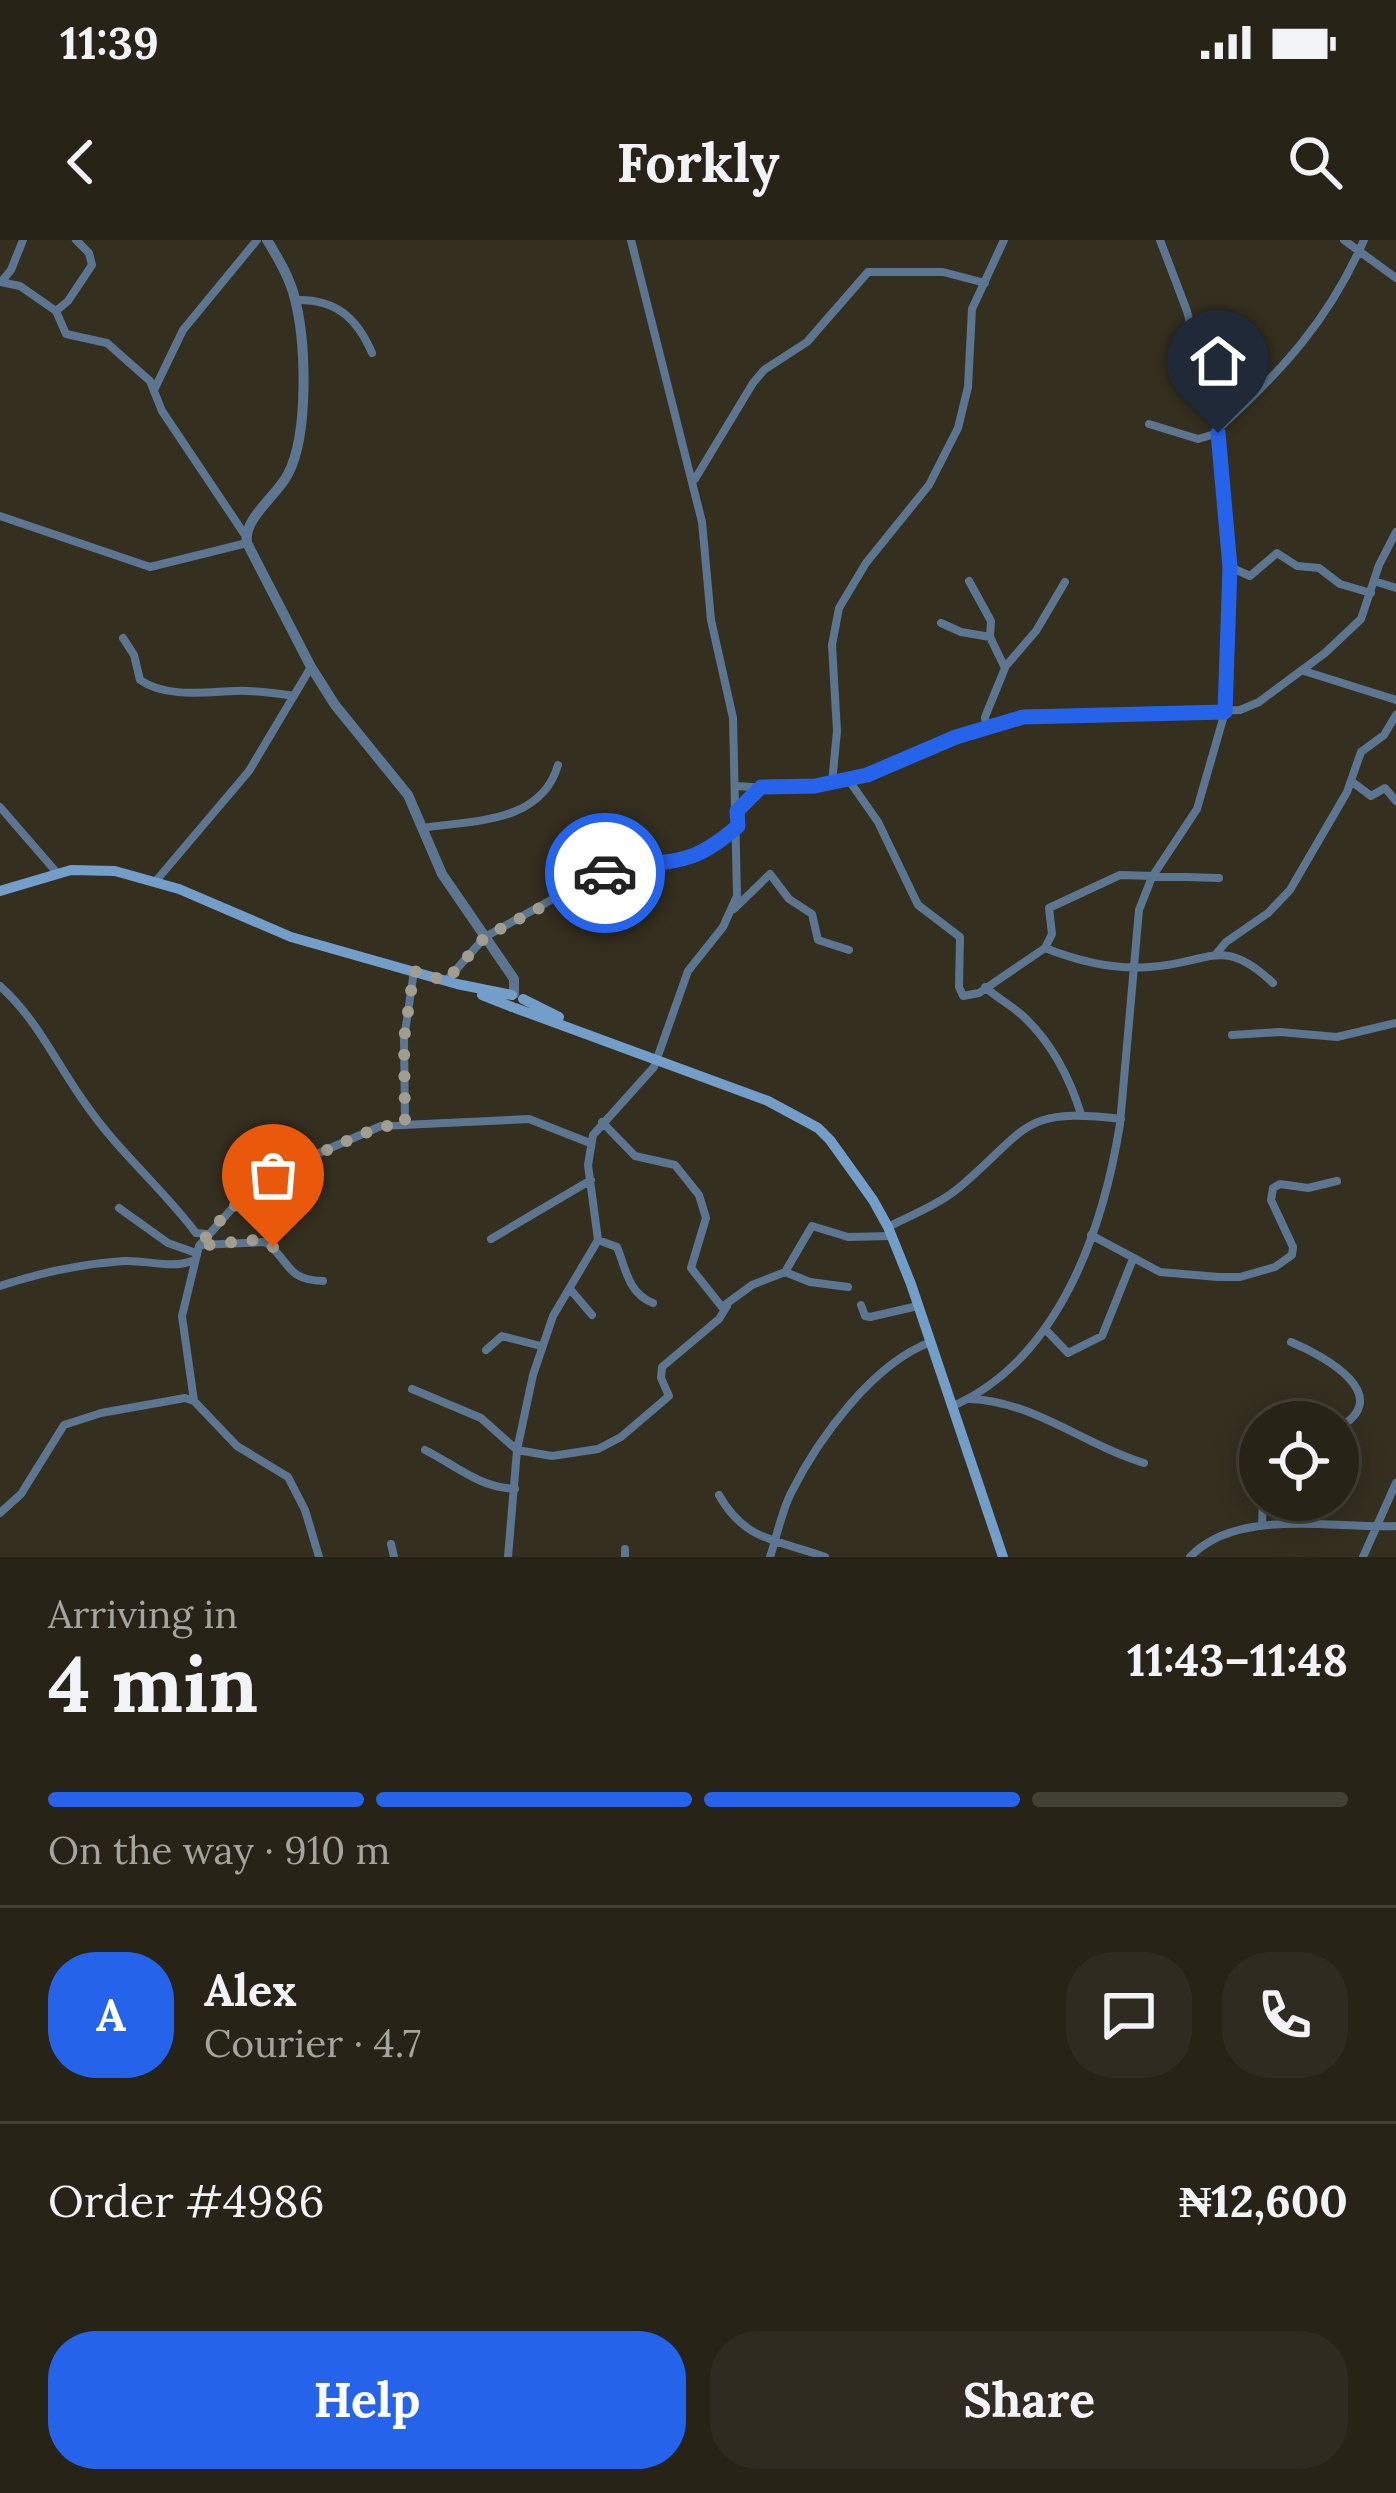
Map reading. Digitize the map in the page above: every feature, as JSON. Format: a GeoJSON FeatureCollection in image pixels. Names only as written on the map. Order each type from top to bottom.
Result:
{"type":"FeatureCollection","features":[{"type":"Feature","properties":{"kind":"main road"},"geometry":{"type":"LineString","coordinates":[[0,891],[94,869],[155,882],[268,930],[516,1000],[588,1034],[768,1101],[818,1128],[845,1157],[890,1232],[1003,1557]]}},
{"type":"Feature","properties":{"kind":"street"},"geometry":{"type":"LineString","coordinates":[[0,282],[11,270],[23,240]]}},
{"type":"Feature","properties":{"kind":"street"},"geometry":{"type":"LineString","coordinates":[[56,310],[68,302],[92,266],[89,253],[76,240]]}},
{"type":"Feature","properties":{"kind":"street"},"geometry":{"type":"LineString","coordinates":[[155,389],[184,330],[257,240]]}},
{"type":"Feature","properties":{"kind":"street"},"geometry":{"type":"LineString","coordinates":[[246,539],[254,518],[275,496],[295,461],[302,379],[296,301],[267,240]]}},
{"type":"Feature","properties":{"kind":"street"},"geometry":{"type":"LineString","coordinates":[[631,240],[694,480],[711,620],[733,718],[738,826],[733,910]]}},
{"type":"Feature","properties":{"kind":"street"},"geometry":{"type":"LineString","coordinates":[[832,782],[837,731],[832,645],[839,608],[866,563],[929,485],[958,428],[968,387],[972,309],[1004,240]]}},
{"type":"Feature","properties":{"kind":"street"},"geometry":{"type":"LineString","coordinates":[[953,1406],[1003,1374],[1045,1329],[1091,1235],[1121,1119],[1139,910],[1152,877],[1197,809],[1225,712],[1230,567],[1218,431],[1187,311],[1160,240]]}},
{"type":"Feature","properties":{"kind":"street"},"geometry":{"type":"LineString","coordinates":[[1344,240],[1396,278]]}},
{"type":"Feature","properties":{"kind":"street"},"geometry":{"type":"LineString","coordinates":[[1149,424],[1198,439],[1218,431],[1273,379],[1328,311],[1364,240]]}},
{"type":"Feature","properties":{"kind":"street"},"geometry":{"type":"LineString","coordinates":[[694,480],[753,382],[806,342],[868,272],[943,272],[985,283]]}},
{"type":"Feature","properties":{"kind":"street"},"geometry":{"type":"LineString","coordinates":[[0,282],[20,286],[56,310],[66,334],[107,343],[155,389],[162,411],[246,539],[311,667],[408,795],[442,874],[524,992],[516,1000]]}},
{"type":"Feature","properties":{"kind":"street"},"geometry":{"type":"LineString","coordinates":[[296,301],[324,302],[356,322],[372,353]]}},
{"type":"Feature","properties":{"kind":"street"},"geometry":{"type":"LineString","coordinates":[[0,516],[150,567],[246,539]]}},
{"type":"Feature","properties":{"kind":"street"},"geometry":{"type":"LineString","coordinates":[[736,787],[784,789],[848,779],[986,726],[1040,714],[1225,712],[1258,702],[1361,619],[1396,532]]}},
{"type":"Feature","properties":{"kind":"street"},"geometry":{"type":"LineString","coordinates":[[1230,567],[1250,576],[1275,553],[1297,566],[1319,568],[1340,584],[1371,593]]}},
{"type":"Feature","properties":{"kind":"street"},"geometry":{"type":"LineString","coordinates":[[969,581],[993,628],[990,637],[1005,668]]}},
{"type":"Feature","properties":{"kind":"street"},"geometry":{"type":"LineString","coordinates":[[1374,581],[1396,588]]}},
{"type":"Feature","properties":{"kind":"street"},"geometry":{"type":"LineString","coordinates":[[986,726],[985,717],[1005,668],[1036,631],[1065,582]]}},
{"type":"Feature","properties":{"kind":"street"},"geometry":{"type":"LineString","coordinates":[[941,623],[990,637]]}},
{"type":"Feature","properties":{"kind":"street"},"geometry":{"type":"LineString","coordinates":[[123,638],[134,655],[140,680],[148,685],[197,693],[237,690],[294,696]]}},
{"type":"Feature","properties":{"kind":"street"},"geometry":{"type":"LineString","coordinates":[[155,882],[249,771],[311,667]]}},
{"type":"Feature","properties":{"kind":"street"},"geometry":{"type":"LineString","coordinates":[[1303,670],[1396,700]]}},
{"type":"Feature","properties":{"kind":"street"},"geometry":{"type":"LineString","coordinates":[[1215,956],[1289,890],[1351,782],[1361,752],[1384,735],[1396,716]]}},
{"type":"Feature","properties":{"kind":"street"},"geometry":{"type":"LineString","coordinates":[[422,828],[524,811],[552,786],[558,765]]}},
{"type":"Feature","properties":{"kind":"street"},"geometry":{"type":"LineString","coordinates":[[848,779],[878,822],[918,905],[960,937],[963,996],[971,997],[1046,948],[1052,934],[1048,911],[1052,906],[1120,875],[1219,878]]}},
{"type":"Feature","properties":{"kind":"street"},"geometry":{"type":"LineString","coordinates":[[1351,782],[1371,796],[1385,788],[1396,801]]}},
{"type":"Feature","properties":{"kind":"street"},"geometry":{"type":"LineString","coordinates":[[737,811],[761,787]]}},
{"type":"Feature","properties":{"kind":"street"},"geometry":{"type":"LineString","coordinates":[[0,808],[58,874]]}},
{"type":"Feature","properties":{"kind":"street"},"geometry":{"type":"LineString","coordinates":[[452,983],[485,937],[610,872],[669,865],[701,854],[738,826]]}},
{"type":"Feature","properties":{"kind":"street"},"geometry":{"type":"LineString","coordinates":[[508,1557],[517,1450],[541,1346],[553,1316],[598,1240],[590,1143],[602,1122],[635,1091],[658,1058],[688,971],[733,910],[770,874],[789,899],[812,914],[818,940],[849,950]]}},
{"type":"Feature","properties":{"kind":"street"},"geometry":{"type":"LineString","coordinates":[[1046,948],[1087,963],[1136,967],[1240,956],[1274,983]]}},
{"type":"Feature","properties":{"kind":"street"},"geometry":{"type":"LineString","coordinates":[[405,1123],[404,1039],[414,971]]}},
{"type":"Feature","properties":{"kind":"street"},"geometry":{"type":"LineString","coordinates":[[0,986],[28,1013],[85,1104],[130,1161],[196,1233],[207,1234]]}},
{"type":"Feature","properties":{"kind":"street"},"geometry":{"type":"LineString","coordinates":[[985,987],[1023,1016],[1043,1039],[1072,1087],[1081,1114]]}},
{"type":"Feature","properties":{"kind":"street"},"geometry":{"type":"LineString","coordinates":[[1232,1035],[1280,1032],[1337,1037],[1396,1023]]}},
{"type":"Feature","properties":{"kind":"street"},"geometry":{"type":"LineString","coordinates":[[412,1389],[481,1418],[517,1450],[552,1456],[579,1454],[622,1437],[668,1396],[662,1367],[752,1285],[785,1272],[812,1226],[848,1237],[890,1232],[952,1193],[1000,1147],[1037,1120],[1081,1114],[1121,1119]]}},
{"type":"Feature","properties":{"kind":"street"},"geometry":{"type":"LineString","coordinates":[[320,1557],[288,1477],[237,1446],[194,1400],[182,1316],[196,1253],[207,1234],[280,1170],[366,1131],[405,1123],[529,1119],[590,1143]]}},
{"type":"Feature","properties":{"kind":"street"},"geometry":{"type":"LineString","coordinates":[[602,1122],[635,1156],[675,1166],[699,1195],[706,1218],[691,1268],[719,1306],[727,1306]]}},
{"type":"Feature","properties":{"kind":"street"},"geometry":{"type":"LineString","coordinates":[[491,1238],[591,1180]]}},
{"type":"Feature","properties":{"kind":"street"},"geometry":{"type":"LineString","coordinates":[[1091,1235],[1160,1272],[1218,1277],[1258,1274],[1292,1256],[1287,1229],[1271,1200],[1274,1187],[1308,1188],[1337,1181]]}},
{"type":"Feature","properties":{"kind":"street"},"geometry":{"type":"LineString","coordinates":[[119,1208],[168,1243],[196,1253]]}},
{"type":"Feature","properties":{"kind":"street"},"geometry":{"type":"LineString","coordinates":[[598,1240],[617,1246],[631,1285],[653,1303]]}},
{"type":"Feature","properties":{"kind":"street"},"geometry":{"type":"LineString","coordinates":[[0,1286],[70,1265],[130,1261],[180,1265],[196,1253],[265,1242],[298,1277],[323,1281]]}},
{"type":"Feature","properties":{"kind":"street"},"geometry":{"type":"LineString","coordinates":[[1045,1329],[1068,1353],[1102,1336],[1133,1259]]}},
{"type":"Feature","properties":{"kind":"street"},"geometry":{"type":"LineString","coordinates":[[785,1272],[810,1282],[848,1287]]}},
{"type":"Feature","properties":{"kind":"street"},"geometry":{"type":"LineString","coordinates":[[570,1288],[592,1315]]}},
{"type":"Feature","properties":{"kind":"street"},"geometry":{"type":"LineString","coordinates":[[861,1305],[870,1318],[918,1306]]}},
{"type":"Feature","properties":{"kind":"street"},"geometry":{"type":"LineString","coordinates":[[486,1350],[502,1336],[541,1346]]}},
{"type":"Feature","properties":{"kind":"street"},"geometry":{"type":"LineString","coordinates":[[770,1557],[791,1492],[845,1413],[898,1356],[931,1342]]}},
{"type":"Feature","properties":{"kind":"street"},"geometry":{"type":"LineString","coordinates":[[1292,1342],[1355,1372],[1368,1388],[1359,1417]]}},
{"type":"Feature","properties":{"kind":"street"},"geometry":{"type":"LineString","coordinates":[[0,1513],[20,1494],[64,1425],[117,1410],[194,1400]]}},
{"type":"Feature","properties":{"kind":"street"},"geometry":{"type":"LineString","coordinates":[[968,1400],[1007,1403],[1079,1433],[1110,1452],[1144,1462]]}},
{"type":"Feature","properties":{"kind":"street"},"geometry":{"type":"LineString","coordinates":[[425,1450],[490,1487],[515,1489]]}},
{"type":"Feature","properties":{"kind":"street"},"geometry":{"type":"LineString","coordinates":[[1364,1557],[1396,1483]]}},
{"type":"Feature","properties":{"kind":"street"},"geometry":{"type":"LineString","coordinates":[[719,1495],[729,1514],[774,1544],[825,1557]]}},
{"type":"Feature","properties":{"kind":"street"},"geometry":{"type":"LineString","coordinates":[[1262,1521],[1262,1526]]}},
{"type":"Feature","properties":{"kind":"street"},"geometry":{"type":"LineString","coordinates":[[1190,1557],[1200,1546],[1236,1528],[1396,1526]]}},
{"type":"Feature","properties":{"kind":"street"},"geometry":{"type":"LineString","coordinates":[[391,1544],[394,1557]]}},
{"type":"Feature","properties":{"kind":"way so far"},"geometry":{"type":"LineString","coordinates":[[273,1247],[252,1240],[199,1246],[235,1205],[280,1170],[366,1131],[405,1123],[404,1039],[414,971],[446,981],[485,937],[605,873]]}},
{"type":"Feature","properties":{"kind":"route"},"geometry":{"type":"LineString","coordinates":[[605,873],[669,865],[701,854],[738,826],[737,811],[761,787],[815,786],[867,775],[993,724],[1040,714],[1225,712],[1230,567],[1218,433]]}}]}
